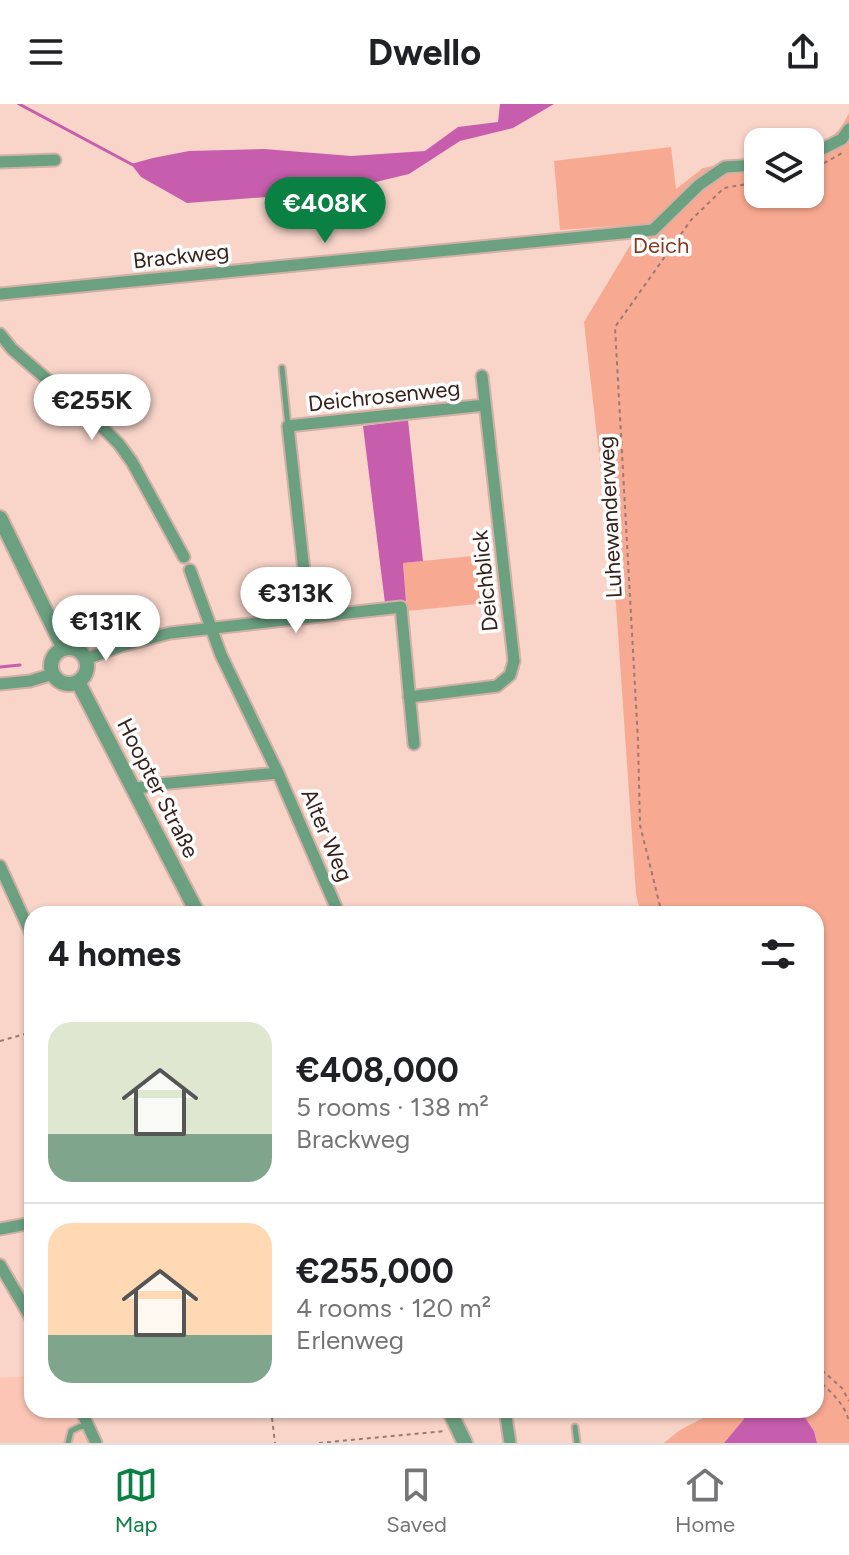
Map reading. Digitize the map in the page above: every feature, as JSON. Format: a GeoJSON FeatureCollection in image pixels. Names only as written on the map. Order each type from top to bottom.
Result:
{"type":"FeatureCollection","features":[{"type":"Feature","properties":{"kind":"street"},"geometry":{"type":"LineString","coordinates":[[824,148],[842,139],[849,129]]}},
{"type":"Feature","properties":{"kind":"street"},"geometry":{"type":"LineString","coordinates":[[0,162],[55,160]]}},
{"type":"Feature","properties":{"kind":"street","name":"Brackweg"},"geometry":{"type":"LineString","coordinates":[[0,294],[653,230],[699,185],[725,167],[744,166]]}},
{"type":"Feature","properties":{"kind":"street"},"geometry":{"type":"LineString","coordinates":[[0,334],[12,349],[119,444],[184,557]]}},
{"type":"Feature","properties":{"kind":"street","name":"Deichblick"},"geometry":{"type":"LineString","coordinates":[[409,697],[497,686],[510,675],[514,661],[482,376]]}},
{"type":"Feature","properties":{"kind":"street","name":"Deichrosenweg"},"geometry":{"type":"LineString","coordinates":[[309,616],[288,426],[485,405]]}},
{"type":"Feature","properties":{"kind":"street"},"geometry":{"type":"LineString","coordinates":[[0,518],[64,649]]}},
{"type":"Feature","properties":{"kind":"street","name":"Alter Weg"},"geometry":{"type":"LineString","coordinates":[[190,570],[221,655],[278,773],[336,906]]}},
{"type":"Feature","properties":{"kind":"street"},"geometry":{"type":"LineString","coordinates":[[86,659],[170,633],[401,607],[414,744]]}},
{"type":"Feature","properties":{"kind":"street"},"geometry":{"type":"LineString","coordinates":[[64,649],[77,650],[86,659],[86,672],[78,682],[67,684],[53,674],[54,656],[64,649]]}},
{"type":"Feature","properties":{"kind":"street"},"geometry":{"type":"LineString","coordinates":[[0,684],[30,681],[53,674]]}},
{"type":"Feature","properties":{"kind":"street","name":"Hoopter Straße"},"geometry":{"type":"LineString","coordinates":[[78,682],[194,906]]}},
{"type":"Feature","properties":{"kind":"street","name":"Alter Weg"},"geometry":{"type":"LineString","coordinates":[[134,789],[278,773]]}},
{"type":"Feature","properties":{"kind":"street"},"geometry":{"type":"LineString","coordinates":[[0,866],[6,891],[24,922]]}},
{"type":"Feature","properties":{"kind":"street"},"geometry":{"type":"LineString","coordinates":[[0,1229],[24,1224]]}},
{"type":"Feature","properties":{"kind":"street"},"geometry":{"type":"LineString","coordinates":[[0,1265],[24,1306]]}},
{"type":"Feature","properties":{"kind":"street"},"geometry":{"type":"LineString","coordinates":[[84,1418],[96,1443]]}},
{"type":"Feature","properties":{"kind":"street"},"geometry":{"type":"LineString","coordinates":[[453,1418],[462,1436]]}},
{"type":"Feature","properties":{"kind":"street"},"geometry":{"type":"LineString","coordinates":[[506,1418],[510,1443]]}},
{"type":"Feature","properties":{"kind":"lane","name":"Deichrosenweg"},"geometry":{"type":"LineString","coordinates":[[282,368],[288,426]]}},
{"type":"Feature","properties":{"kind":"lane"},"geometry":{"type":"LineString","coordinates":[[68,1443],[71,1431],[88,1426]]}},
{"type":"Feature","properties":{"kind":"lane"},"geometry":{"type":"LineString","coordinates":[[575,1427],[577,1443]]}},
{"type":"Feature","properties":{"kind":"path"},"geometry":{"type":"LineString","coordinates":[[824,163],[849,149]]}},
{"type":"Feature","properties":{"kind":"path","name":"Luhewanderweg"},"geometry":{"type":"LineString","coordinates":[[660,906],[640,825],[615,327],[691,220],[724,188],[744,184]]}},
{"type":"Feature","properties":{"kind":"path"},"geometry":{"type":"LineString","coordinates":[[0,1041],[24,1034]]}},
{"type":"Feature","properties":{"kind":"path"},"geometry":{"type":"LineString","coordinates":[[824,1372],[842,1388],[849,1401]]}},
{"type":"Feature","properties":{"kind":"path"},"geometry":{"type":"LineString","coordinates":[[824,1385],[848,1415],[849,1423]]}},
{"type":"Feature","properties":{"kind":"path"},"geometry":{"type":"LineString","coordinates":[[272,1418],[275,1443]]}},
{"type":"Feature","properties":{"kind":"path"},"geometry":{"type":"LineString","coordinates":[[319,1443],[462,1436]]}},
{"type":"Feature","properties":{"kind":"shaded area"},"geometry":{"type":"Polygon","coordinates":[[[500,104],[554,104],[513,128],[460,141],[409,174],[359,186],[306,194],[187,203],[141,177],[131,164],[189,151],[264,149],[351,156],[425,151],[458,127],[498,122],[500,104]]]}},
{"type":"Feature","properties":{"kind":"shaded area"},"geometry":{"type":"Polygon","coordinates":[[[408,420],[423,561],[403,563],[406,601],[385,603],[363,426],[408,420]]]}},
{"type":"Feature","properties":{"kind":"shaded area"},"geometry":{"type":"Polygon","coordinates":[[[24,1376],[24,1418],[78,1418],[89,1443],[0,1443],[0,1378],[24,1376]]]}},
{"type":"Feature","properties":{"kind":"shaded area"},"geometry":{"type":"Polygon","coordinates":[[[805,1418],[817,1443],[724,1443],[744,1419],[805,1418]]]}},
{"type":"Feature","properties":{"kind":"green space","name":"Deich"},"geometry":{"type":"Polygon","coordinates":[[[849,113],[849,1443],[817,1443],[805,1418],[824,1418],[824,906],[639,906],[616,604],[584,322],[643,224],[560,230],[554,161],[671,147],[676,189],[703,168],[744,160],[744,208],[824,208],[824,141],[834,135],[849,113]]]}},
{"type":"Feature","properties":{"kind":"green space"},"geometry":{"type":"Polygon","coordinates":[[[492,554],[497,602],[407,611],[403,563],[492,554]]]}},
{"type":"Feature","properties":{"kind":"green space"},"geometry":{"type":"Polygon","coordinates":[[[703,1418],[744,1419],[724,1443],[664,1443],[703,1418]]]}},
{"type":"Feature","properties":{"kind":"waterway"},"geometry":{"type":"LineString","coordinates":[[19,104],[133,165]]}},
{"type":"Feature","properties":{"kind":"waterway"},"geometry":{"type":"LineString","coordinates":[[0,667],[20,665]]}}]}
